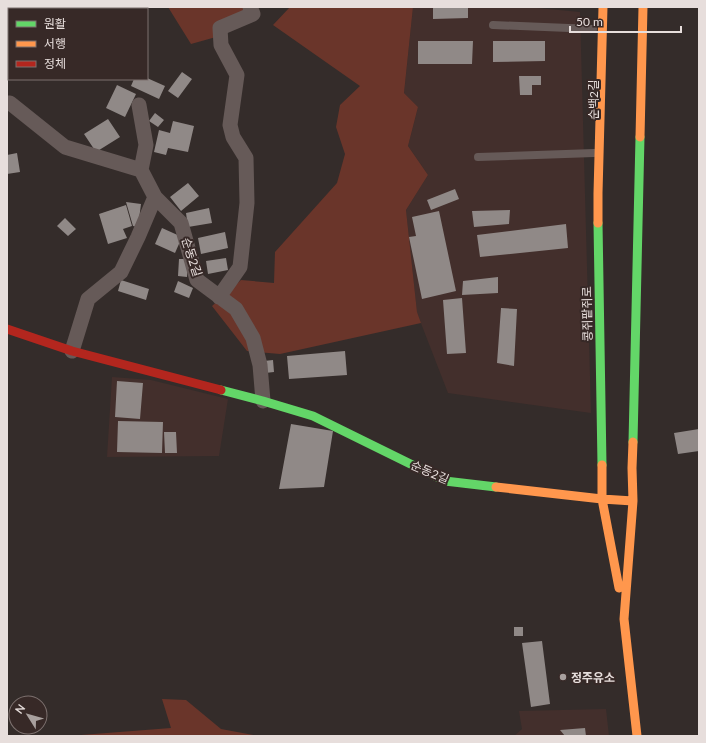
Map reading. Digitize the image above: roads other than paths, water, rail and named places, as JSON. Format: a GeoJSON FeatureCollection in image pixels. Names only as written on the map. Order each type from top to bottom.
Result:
{"type":"FeatureCollection","features":[{"type":"Feature","properties":{"kind":"main road","name":"콩쥐팥쥐로"},"geometry":{"type":"LineString","coordinates":[[603,7],[598,193],[602,499],[624,619],[637,736]]}},
{"type":"Feature","properties":{"kind":"main road","name":"콩쥐팥쥐로"},"geometry":{"type":"LineString","coordinates":[[624,619],[633,501],[632,468],[643,7]]}},
{"type":"Feature","properties":{"kind":"main road","name":"순동2길"},"geometry":{"type":"LineString","coordinates":[[7,329],[72,351],[263,401],[313,416],[445,481],[602,499],[633,501]]}},
{"type":"Feature","properties":{"kind":"street"},"geometry":{"type":"LineString","coordinates":[[220,297],[240,267],[247,203],[246,158],[233,137],[230,124],[237,75],[221,45],[220,28],[253,14],[250,7]]}},
{"type":"Feature","properties":{"kind":"street","name":"순백2길"},"geometry":{"type":"LineString","coordinates":[[593,7],[593,144],[598,193]]}},
{"type":"Feature","properties":{"kind":"street"},"geometry":{"type":"LineString","coordinates":[[7,103],[10,103],[65,147],[141,170],[146,145],[139,105]]}},
{"type":"Feature","properties":{"kind":"street","name":"순동2길"},"geometry":{"type":"LineString","coordinates":[[141,170],[155,197],[181,223],[197,280],[236,309],[253,338],[260,365],[263,401]]}},
{"type":"Feature","properties":{"kind":"street"},"geometry":{"type":"LineString","coordinates":[[72,351],[88,298],[121,272],[155,197]]}},
{"type":"Feature","properties":{"kind":"lane"},"geometry":{"type":"LineString","coordinates":[[492,25],[593,29]]}},
{"type":"Feature","properties":{"kind":"lane"},"geometry":{"type":"LineString","coordinates":[[478,157],[594,153]]}},
{"type":"Feature","properties":{"kind":"place","name":"정주유소"},"geometry":{"type":"Point","coordinates":[563,677]}}]}
